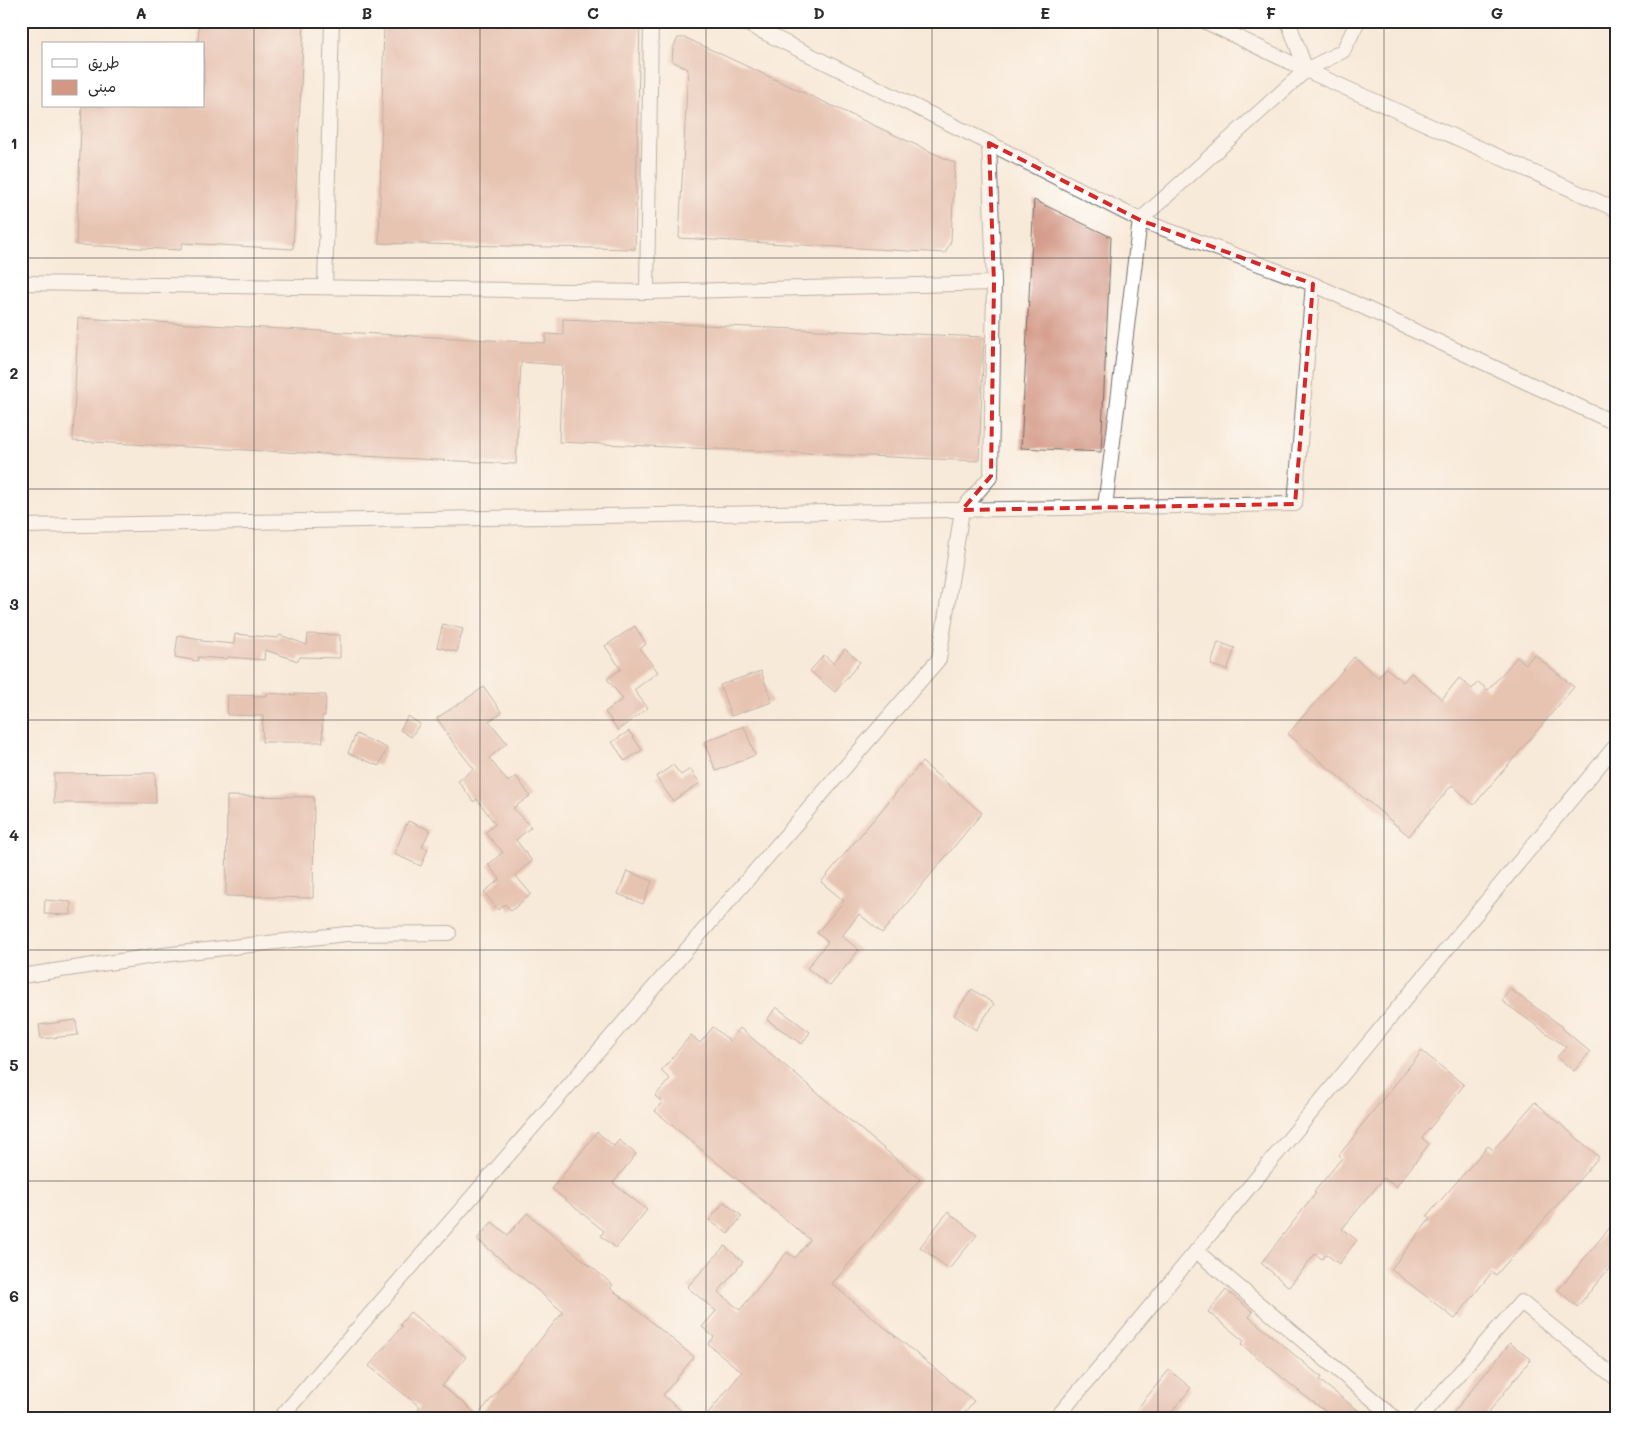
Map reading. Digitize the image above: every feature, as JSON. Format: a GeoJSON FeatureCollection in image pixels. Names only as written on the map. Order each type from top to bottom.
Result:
{"type":"FeatureCollection","features":[{"type":"Feature","properties":{"kind":"street"},"geometry":{"type":"LineString","coordinates":[[21,21],[21,26]]}},
{"type":"Feature","properties":{"kind":"street"},"geometry":{"type":"LineString","coordinates":[[325,287],[332,21]]}},
{"type":"Feature","properties":{"kind":"street"},"geometry":{"type":"LineString","coordinates":[[647,292],[651,21]]}},
{"type":"Feature","properties":{"kind":"street"},"geometry":{"type":"LineString","coordinates":[[741,21],[989,143],[1140,220],[1314,284],[1617,424]]}},
{"type":"Feature","properties":{"kind":"street"},"geometry":{"type":"LineString","coordinates":[[1204,21],[1306,70],[1617,210]]}},
{"type":"Feature","properties":{"kind":"street"},"geometry":{"type":"LineString","coordinates":[[1288,21],[1306,70]]}},
{"type":"Feature","properties":{"kind":"street"},"geometry":{"type":"LineString","coordinates":[[1105,507],[1140,220],[1306,70],[1343,51],[1358,21]]}},
{"type":"Feature","properties":{"kind":"street"},"geometry":{"type":"LineString","coordinates":[[280,1418],[938,659],[962,510],[991,476],[994,283],[989,143]]}},
{"type":"Feature","properties":{"kind":"street"},"geometry":{"type":"LineString","coordinates":[[21,283],[647,292],[994,283]]}},
{"type":"Feature","properties":{"kind":"street"},"geometry":{"type":"LineString","coordinates":[[21,526],[1295,504],[1314,284]]}},
{"type":"Feature","properties":{"kind":"street"},"geometry":{"type":"LineString","coordinates":[[1056,1418],[1617,744]]}},
{"type":"Feature","properties":{"kind":"street"},"geometry":{"type":"LineString","coordinates":[[21,976],[154,956],[346,934],[449,933]]}},
{"type":"Feature","properties":{"kind":"street"},"geometry":{"type":"LineString","coordinates":[[1196,1251],[1395,1418]]}},
{"type":"Feature","properties":{"kind":"street"},"geometry":{"type":"LineString","coordinates":[[1420,1418],[1521,1302],[1617,1379]]}},
{"type":"Feature","properties":{"kind":"highlighted area"},"geometry":{"type":"Polygon","coordinates":[[[989,143],[1140,220],[1313,284],[1295,504],[962,510],[991,476],[994,283],[989,143]]]}},
{"type":"Feature","properties":{"kind":"building"},"geometry":{"type":"Polygon","coordinates":[[[199,21],[304,21],[293,249],[182,243],[181,250],[76,245],[82,108],[205,108],[205,42],[198,42],[199,21]]]}},
{"type":"Feature","properties":{"kind":"building"},"geometry":{"type":"Polygon","coordinates":[[[384,21],[640,21],[635,249],[379,243],[384,21]]]}},
{"type":"Feature","properties":{"kind":"building"},"geometry":{"type":"Polygon","coordinates":[[[678,38],[686,38],[955,163],[951,241],[945,253],[679,238],[688,69],[672,61],[673,48],[678,38]]]}},
{"type":"Feature","properties":{"kind":"building"},"geometry":{"type":"Polygon","coordinates":[[[1034,200],[1111,237],[1101,452],[1021,448],[1034,200]]]}},
{"type":"Feature","properties":{"kind":"building"},"geometry":{"type":"Polygon","coordinates":[[[78,318],[546,343],[546,334],[563,335],[563,319],[984,337],[979,461],[559,442],[562,365],[521,362],[516,464],[73,441],[78,318]]]}},
{"type":"Feature","properties":{"kind":"building"},"geometry":{"type":"Polygon","coordinates":[[[443,624],[463,629],[457,652],[437,647],[443,624]]]}},
{"type":"Feature","properties":{"kind":"building"},"geometry":{"type":"Polygon","coordinates":[[[635,626],[646,644],[640,649],[658,672],[634,690],[648,708],[618,730],[605,712],[623,699],[607,679],[621,669],[605,646],[635,626]]]}},
{"type":"Feature","properties":{"kind":"building"},"geometry":{"type":"Polygon","coordinates":[[[235,634],[278,638],[280,635],[307,645],[308,634],[340,635],[340,658],[300,657],[298,661],[265,650],[264,660],[198,657],[198,661],[175,657],[178,635],[201,639],[201,641],[234,644],[235,634]]]}},
{"type":"Feature","properties":{"kind":"building"},"geometry":{"type":"Polygon","coordinates":[[[1218,642],[1235,648],[1227,670],[1211,665],[1218,642]]]}},
{"type":"Feature","properties":{"kind":"building"},"geometry":{"type":"Polygon","coordinates":[[[845,649],[860,662],[835,692],[810,671],[824,655],[833,663],[845,649]]]}},
{"type":"Feature","properties":{"kind":"building"},"geometry":{"type":"Polygon","coordinates":[[[1534,654],[1574,687],[1474,805],[1452,785],[1409,836],[1288,734],[1354,657],[1378,678],[1386,668],[1403,682],[1411,673],[1442,699],[1459,678],[1472,689],[1478,682],[1488,690],[1517,657],[1526,664],[1534,654]]]}},
{"type":"Feature","properties":{"kind":"building"},"geometry":{"type":"Polygon","coordinates":[[[761,671],[772,702],[731,716],[720,685],[761,671]]]}},
{"type":"Feature","properties":{"kind":"building"},"geometry":{"type":"Polygon","coordinates":[[[484,687],[502,713],[489,721],[507,743],[489,758],[508,782],[516,776],[530,796],[513,808],[531,827],[516,840],[532,861],[515,875],[531,894],[511,911],[505,904],[498,910],[484,892],[500,879],[488,865],[503,852],[485,833],[495,824],[477,799],[474,802],[458,781],[474,769],[454,744],[437,718],[484,687]]]}},
{"type":"Feature","properties":{"kind":"building"},"geometry":{"type":"Polygon","coordinates":[[[267,693],[326,695],[325,716],[322,716],[323,742],[262,742],[263,716],[227,715],[228,695],[267,696],[267,693]]]}},
{"type":"Feature","properties":{"kind":"building"},"geometry":{"type":"Polygon","coordinates":[[[408,716],[420,724],[411,737],[400,730],[408,716]]]}},
{"type":"Feature","properties":{"kind":"building"},"geometry":{"type":"Polygon","coordinates":[[[744,726],[755,755],[716,771],[704,742],[744,726]]]}},
{"type":"Feature","properties":{"kind":"building"},"geometry":{"type":"Polygon","coordinates":[[[629,731],[642,750],[625,761],[612,742],[629,731]]]}},
{"type":"Feature","properties":{"kind":"building"},"geometry":{"type":"Polygon","coordinates":[[[356,734],[387,748],[379,766],[348,753],[356,734]]]}},
{"type":"Feature","properties":{"kind":"building"},"geometry":{"type":"Polygon","coordinates":[[[922,762],[982,813],[882,933],[859,914],[842,936],[859,950],[830,986],[807,968],[828,942],[817,933],[844,901],[821,882],[922,762]]]}},
{"type":"Feature","properties":{"kind":"building"},"geometry":{"type":"Polygon","coordinates":[[[673,765],[681,775],[690,769],[700,783],[673,801],[656,777],[673,765]]]}},
{"type":"Feature","properties":{"kind":"building"},"geometry":{"type":"Polygon","coordinates":[[[155,773],[156,803],[54,803],[54,774],[155,773]]]}},
{"type":"Feature","properties":{"kind":"building"},"geometry":{"type":"Polygon","coordinates":[[[227,796],[314,797],[313,898],[226,896],[227,796]]]}},
{"type":"Feature","properties":{"kind":"building"},"geometry":{"type":"Polygon","coordinates":[[[408,821],[430,830],[422,847],[428,849],[421,866],[394,854],[408,821]]]}},
{"type":"Feature","properties":{"kind":"building"},"geometry":{"type":"Polygon","coordinates":[[[627,871],[652,881],[643,904],[618,894],[627,871]]]}},
{"type":"Feature","properties":{"kind":"building"},"geometry":{"type":"Polygon","coordinates":[[[45,900],[71,902],[71,915],[44,914],[45,900]]]}},
{"type":"Feature","properties":{"kind":"building"},"geometry":{"type":"Polygon","coordinates":[[[972,989],[994,1004],[976,1030],[954,1015],[972,989]]]}},
{"type":"Feature","properties":{"kind":"building"},"geometry":{"type":"Polygon","coordinates":[[[1510,989],[1563,1027],[1590,1052],[1574,1071],[1557,1057],[1566,1047],[1502,1001],[1510,989]]]}},
{"type":"Feature","properties":{"kind":"building"},"geometry":{"type":"Polygon","coordinates":[[[776,1007],[810,1032],[802,1044],[767,1020],[776,1007]]]}},
{"type":"Feature","properties":{"kind":"building"},"geometry":{"type":"Polygon","coordinates":[[[76,1020],[78,1035],[41,1039],[39,1025],[76,1020]]]}},
{"type":"Feature","properties":{"kind":"building"},"geometry":{"type":"Polygon","coordinates":[[[713,1027],[730,1041],[740,1028],[920,1179],[832,1284],[974,1401],[960,1418],[704,1418],[742,1372],[708,1344],[714,1337],[702,1327],[716,1311],[687,1287],[725,1246],[743,1262],[718,1292],[740,1310],[787,1252],[795,1258],[810,1240],[655,1111],[662,1102],[655,1096],[670,1079],[661,1071],[691,1035],[700,1043],[713,1027]]]}},
{"type":"Feature","properties":{"kind":"building"},"geometry":{"type":"Polygon","coordinates":[[[1422,1051],[1464,1085],[1422,1138],[1429,1144],[1396,1187],[1384,1178],[1342,1229],[1357,1240],[1339,1264],[1326,1254],[1322,1259],[1315,1254],[1289,1287],[1261,1263],[1342,1158],[1339,1155],[1356,1132],[1422,1051]]]}},
{"type":"Feature","properties":{"kind":"building"},"geometry":{"type":"Polygon","coordinates":[[[1535,1102],[1599,1157],[1496,1275],[1492,1272],[1455,1319],[1391,1269],[1430,1219],[1427,1216],[1488,1146],[1493,1150],[1535,1102]]]}},
{"type":"Feature","properties":{"kind":"building"},"geometry":{"type":"Polygon","coordinates":[[[597,1132],[614,1146],[619,1140],[636,1154],[613,1183],[647,1210],[616,1248],[601,1236],[604,1231],[552,1189],[597,1132]]]}},
{"type":"Feature","properties":{"kind":"building"},"geometry":{"type":"Polygon","coordinates":[[[724,1202],[742,1216],[728,1234],[709,1220],[724,1202]]]}},
{"type":"Feature","properties":{"kind":"building"},"geometry":{"type":"Polygon","coordinates":[[[948,1212],[977,1235],[949,1269],[920,1247],[948,1212]]]}},
{"type":"Feature","properties":{"kind":"building"},"geometry":{"type":"Polygon","coordinates":[[[527,1213],[613,1285],[610,1288],[694,1357],[663,1395],[689,1418],[412,1418],[420,1407],[369,1366],[402,1326],[400,1325],[410,1312],[466,1357],[442,1386],[478,1415],[563,1312],[477,1239],[492,1222],[508,1235],[527,1213]]]}},
{"type":"Feature","properties":{"kind":"building"},"geometry":{"type":"Polygon","coordinates":[[[1617,1219],[1617,1259],[1577,1307],[1558,1290],[1617,1219]]]}},
{"type":"Feature","properties":{"kind":"building"},"geometry":{"type":"Polygon","coordinates":[[[1226,1290],[1253,1312],[1249,1317],[1321,1377],[1319,1380],[1368,1418],[1334,1418],[1241,1344],[1244,1341],[1208,1312],[1226,1290]]]}},
{"type":"Feature","properties":{"kind":"building"},"geometry":{"type":"Polygon","coordinates":[[[1510,1343],[1531,1359],[1484,1418],[1449,1418],[1510,1343]]]}},
{"type":"Feature","properties":{"kind":"building"},"geometry":{"type":"Polygon","coordinates":[[[1169,1370],[1191,1388],[1167,1418],[1146,1418],[1136,1410],[1169,1370]]]}}]}
